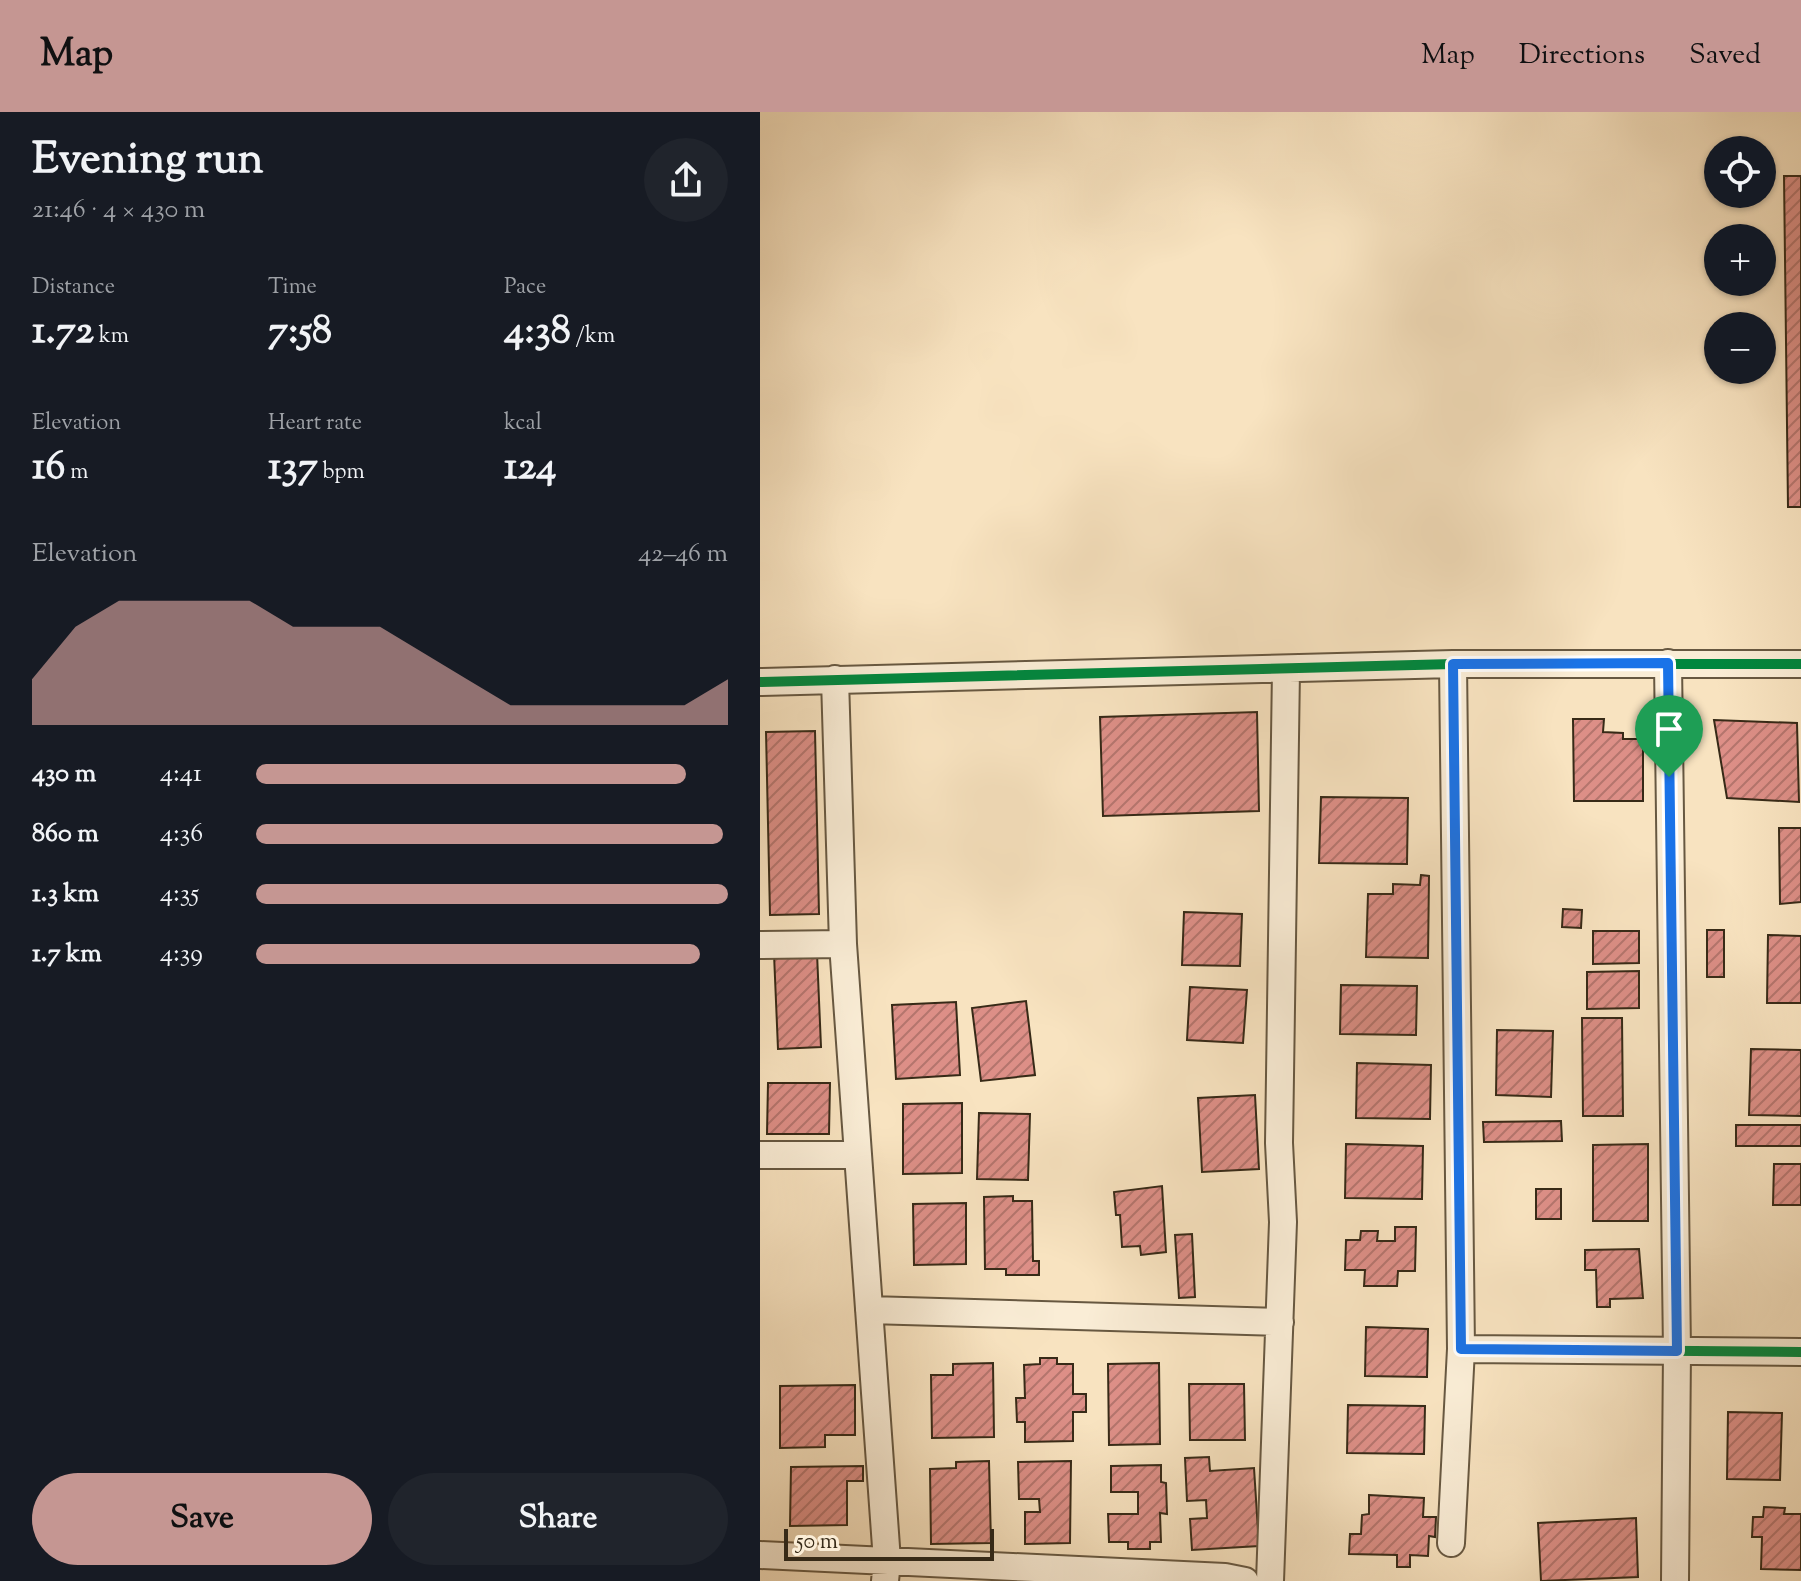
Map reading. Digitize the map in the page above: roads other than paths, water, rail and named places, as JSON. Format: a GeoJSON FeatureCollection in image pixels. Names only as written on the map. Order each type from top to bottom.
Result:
{"type":"FeatureCollection","features":[{"type":"Feature","properties":{"kind":"street"},"geometry":{"type":"LineString","coordinates":[[1668,663],[1677,1351],[1675,1581]]}},
{"type":"Feature","properties":{"kind":"street"},"geometry":{"type":"LineString","coordinates":[[1451,1543],[1461,1349],[1453,664]]}},
{"type":"Feature","properties":{"kind":"street"},"geometry":{"type":"LineString","coordinates":[[760,682],[1453,664],[1801,664]]}},
{"type":"Feature","properties":{"kind":"street"},"geometry":{"type":"LineString","coordinates":[[1270,1581],[1280,1322],[1286,670]]}},
{"type":"Feature","properties":{"kind":"street"},"geometry":{"type":"LineString","coordinates":[[835,679],[843,944],[886,1571]]}},
{"type":"Feature","properties":{"kind":"street"},"geometry":{"type":"LineString","coordinates":[[760,945],[843,944]]}},
{"type":"Feature","properties":{"kind":"street"},"geometry":{"type":"LineString","coordinates":[[760,1155],[858,1155]]}},
{"type":"Feature","properties":{"kind":"street"},"geometry":{"type":"LineString","coordinates":[[869,1310],[1280,1322]]}},
{"type":"Feature","properties":{"kind":"street"},"geometry":{"type":"LineString","coordinates":[[1461,1349],[1801,1352]]}},
{"type":"Feature","properties":{"kind":"street"},"geometry":{"type":"LineString","coordinates":[[760,1555],[886,1571],[1225,1577],[1245,1581]]}}]}
